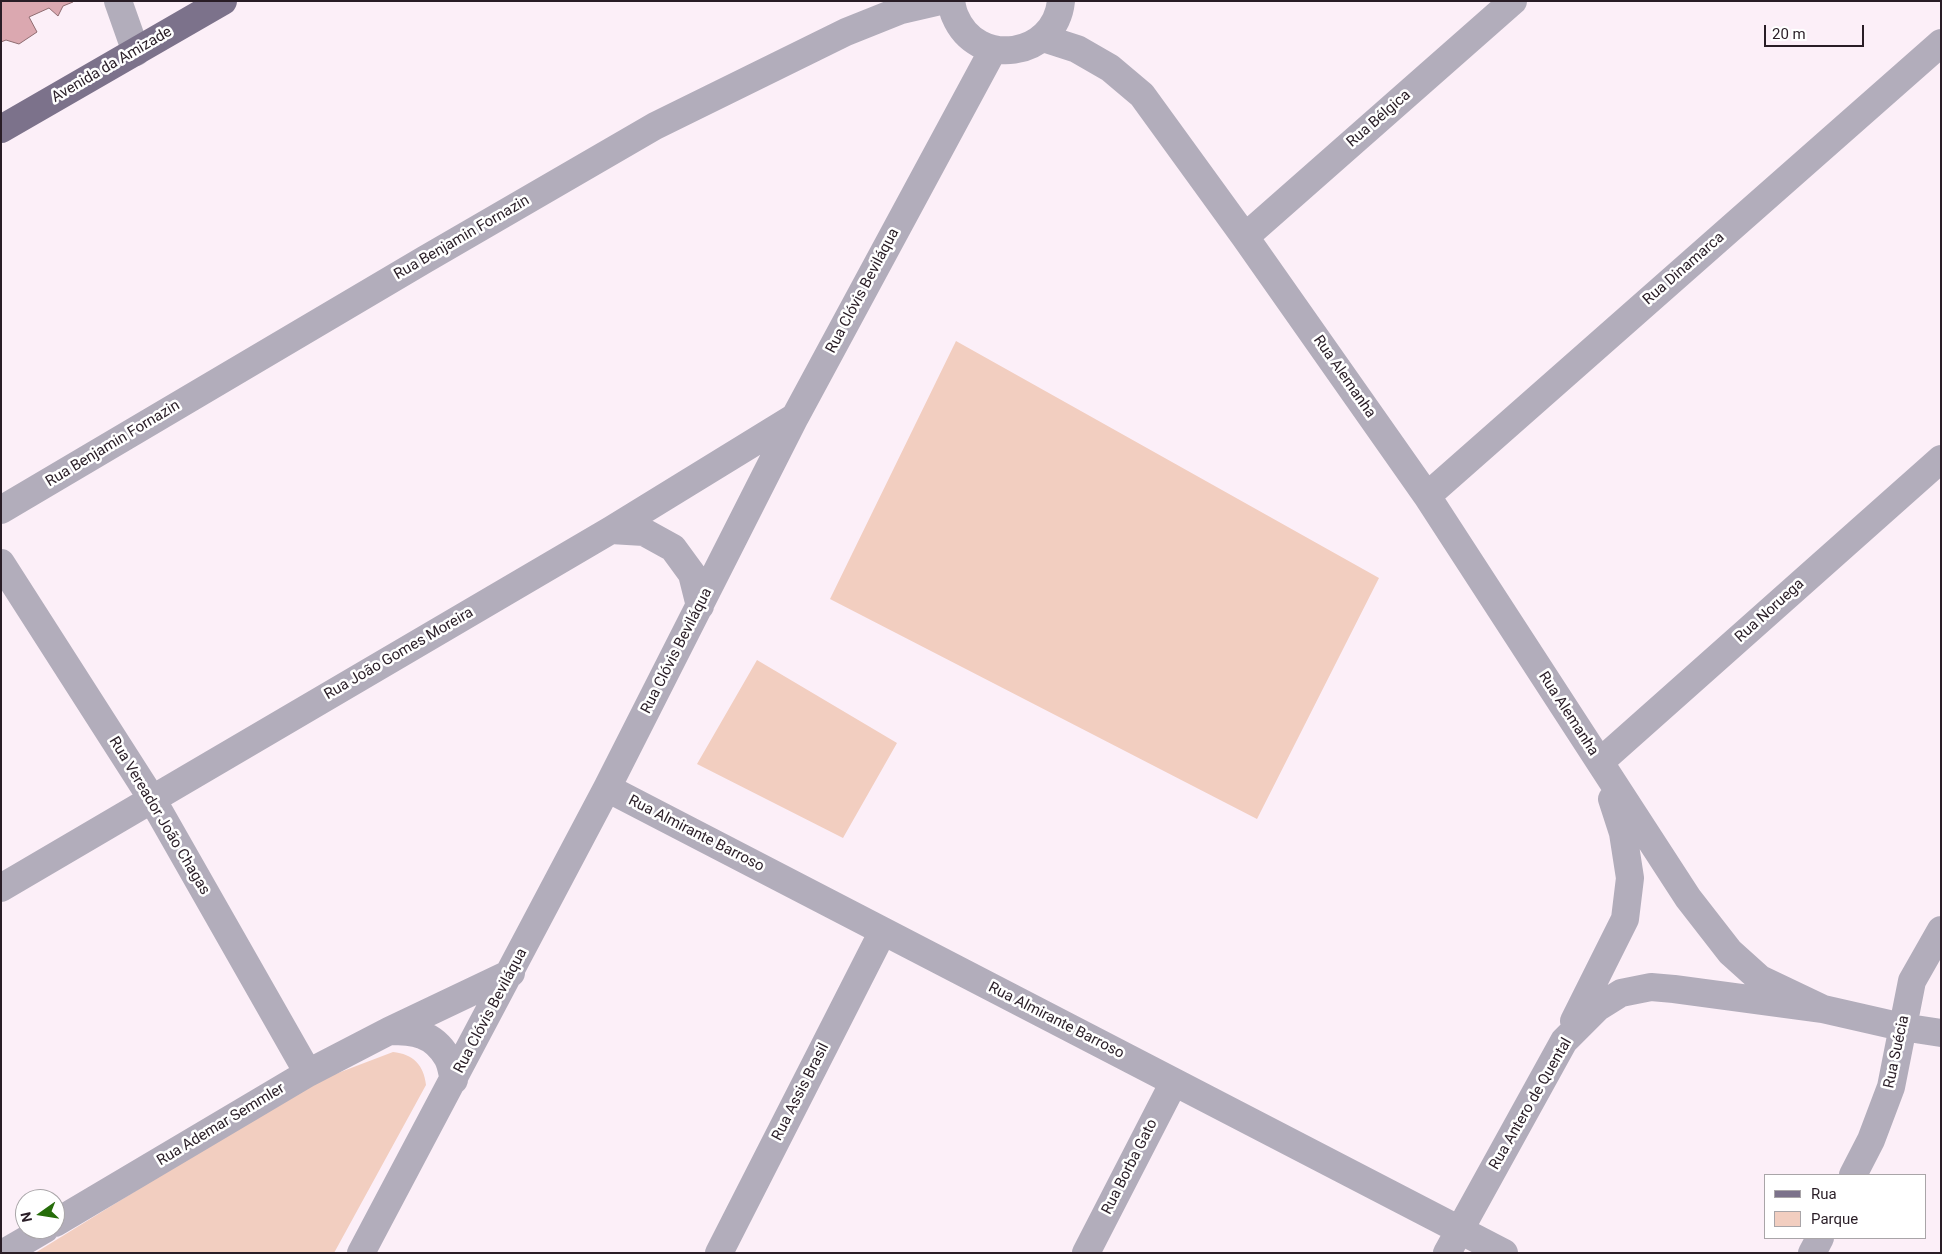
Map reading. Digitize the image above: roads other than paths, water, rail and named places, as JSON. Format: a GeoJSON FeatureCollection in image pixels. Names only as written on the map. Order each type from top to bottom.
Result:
{"type":"FeatureCollection","features":[{"type":"Feature","properties":{"kind":"main road","name":"Avenida da Amizade"},"geometry":{"type":"LineString","coordinates":[[1,129],[223,1]]}},
{"type":"Feature","properties":{"kind":"street"},"geometry":{"type":"LineString","coordinates":[[118,1],[136,52]]}},
{"type":"Feature","properties":{"kind":"street","name":"Rua Benjamin Fornazin"},"geometry":{"type":"LineString","coordinates":[[1,510],[655,126],[846,32],[901,10],[940,1]]}},
{"type":"Feature","properties":{"kind":"street"},"geometry":{"type":"LineString","coordinates":[[952,1],[954,16],[964,31],[977,43],[994,50],[1011,51],[1028,47],[1043,38],[1054,25],[1060,10],[1061,1]]}},
{"type":"Feature","properties":{"kind":"street","name":"Rua Bélgica"},"geometry":{"type":"LineString","coordinates":[[1245,237],[1513,1]]}},
{"type":"Feature","properties":{"kind":"street","name":"Rua Alemanha"},"geometry":{"type":"LineString","coordinates":[[1043,38],[1077,49],[1110,68],[1142,95],[1245,237],[1427,496],[1688,898],[1730,952],[1760,979],[1823,1009]]}},
{"type":"Feature","properties":{"kind":"street","name":"Rua Dinamarca"},"geometry":{"type":"LineString","coordinates":[[1427,496],[1941,43]]}},
{"type":"Feature","properties":{"kind":"street","name":"Rua Clóvis Beviláqua"},"geometry":{"type":"LineString","coordinates":[[362,1253],[607,788],[795,417],[994,50]]}},
{"type":"Feature","properties":{"kind":"street","name":"Rua João Gomes Moreira"},"geometry":{"type":"LineString","coordinates":[[1,888],[611,530],[795,417]]}},
{"type":"Feature","properties":{"kind":"street","name":"Rua Noruega"},"geometry":{"type":"LineString","coordinates":[[1600,762],[1941,459]]}},
{"type":"Feature","properties":{"kind":"street"},"geometry":{"type":"LineString","coordinates":[[611,530],[644,532],[673,548],[692,574],[700,606]]}},
{"type":"Feature","properties":{"kind":"street","name":"Rua Vereador João Chagas"},"geometry":{"type":"LineString","coordinates":[[1,563],[152,799],[308,1073]]}},
{"type":"Feature","properties":{"kind":"street","name":"Rua Alemanha"},"geometry":{"type":"LineString","coordinates":[[1564,1041],[1625,918],[1630,878],[1623,833],[1600,762]]}},
{"type":"Feature","properties":{"kind":"street","name":"Rua Almirante Barroso"},"geometry":{"type":"LineString","coordinates":[[607,788],[1174,1082],[1453,1241],[1504,1253]]}},
{"type":"Feature","properties":{"kind":"street","name":"Rua Suécia"},"geometry":{"type":"LineString","coordinates":[[1854,1174],[1871,1140],[1891,1086],[1912,981],[1941,930]]}},
{"type":"Feature","properties":{"kind":"street","name":"Rua Assis Brasil"},"geometry":{"type":"LineString","coordinates":[[719,1253],[883,931]]}},
{"type":"Feature","properties":{"kind":"street","name":"Rua Ademar Semmler"},"geometry":{"type":"LineString","coordinates":[[65,1217],[308,1073],[389,1031],[511,973]]}},
{"type":"Feature","properties":{"kind":"street","name":"Rua Antero de Quental"},"geometry":{"type":"LineString","coordinates":[[1453,1241],[1564,1041],[1597,1008],[1621,993],[1651,987],[1823,1009]]}},
{"type":"Feature","properties":{"kind":"street"},"geometry":{"type":"LineString","coordinates":[[1823,1009],[1902,1027],[1941,1033]]}},
{"type":"Feature","properties":{"kind":"street","name":"Rua Ademar Semmler"},"geometry":{"type":"LineString","coordinates":[[389,1031],[412,1031],[433,1040],[448,1058],[454,1080]]}},
{"type":"Feature","properties":{"kind":"street","name":"Rua Borba Gato"},"geometry":{"type":"LineString","coordinates":[[1086,1253],[1174,1082]]}},
{"type":"Feature","properties":{"kind":"street"},"geometry":{"type":"LineString","coordinates":[[4,1253],[27,1239]]}},
{"type":"Feature","properties":{"kind":"street"},"geometry":{"type":"LineString","coordinates":[[1812,1253],[1819,1239]]}}]}
